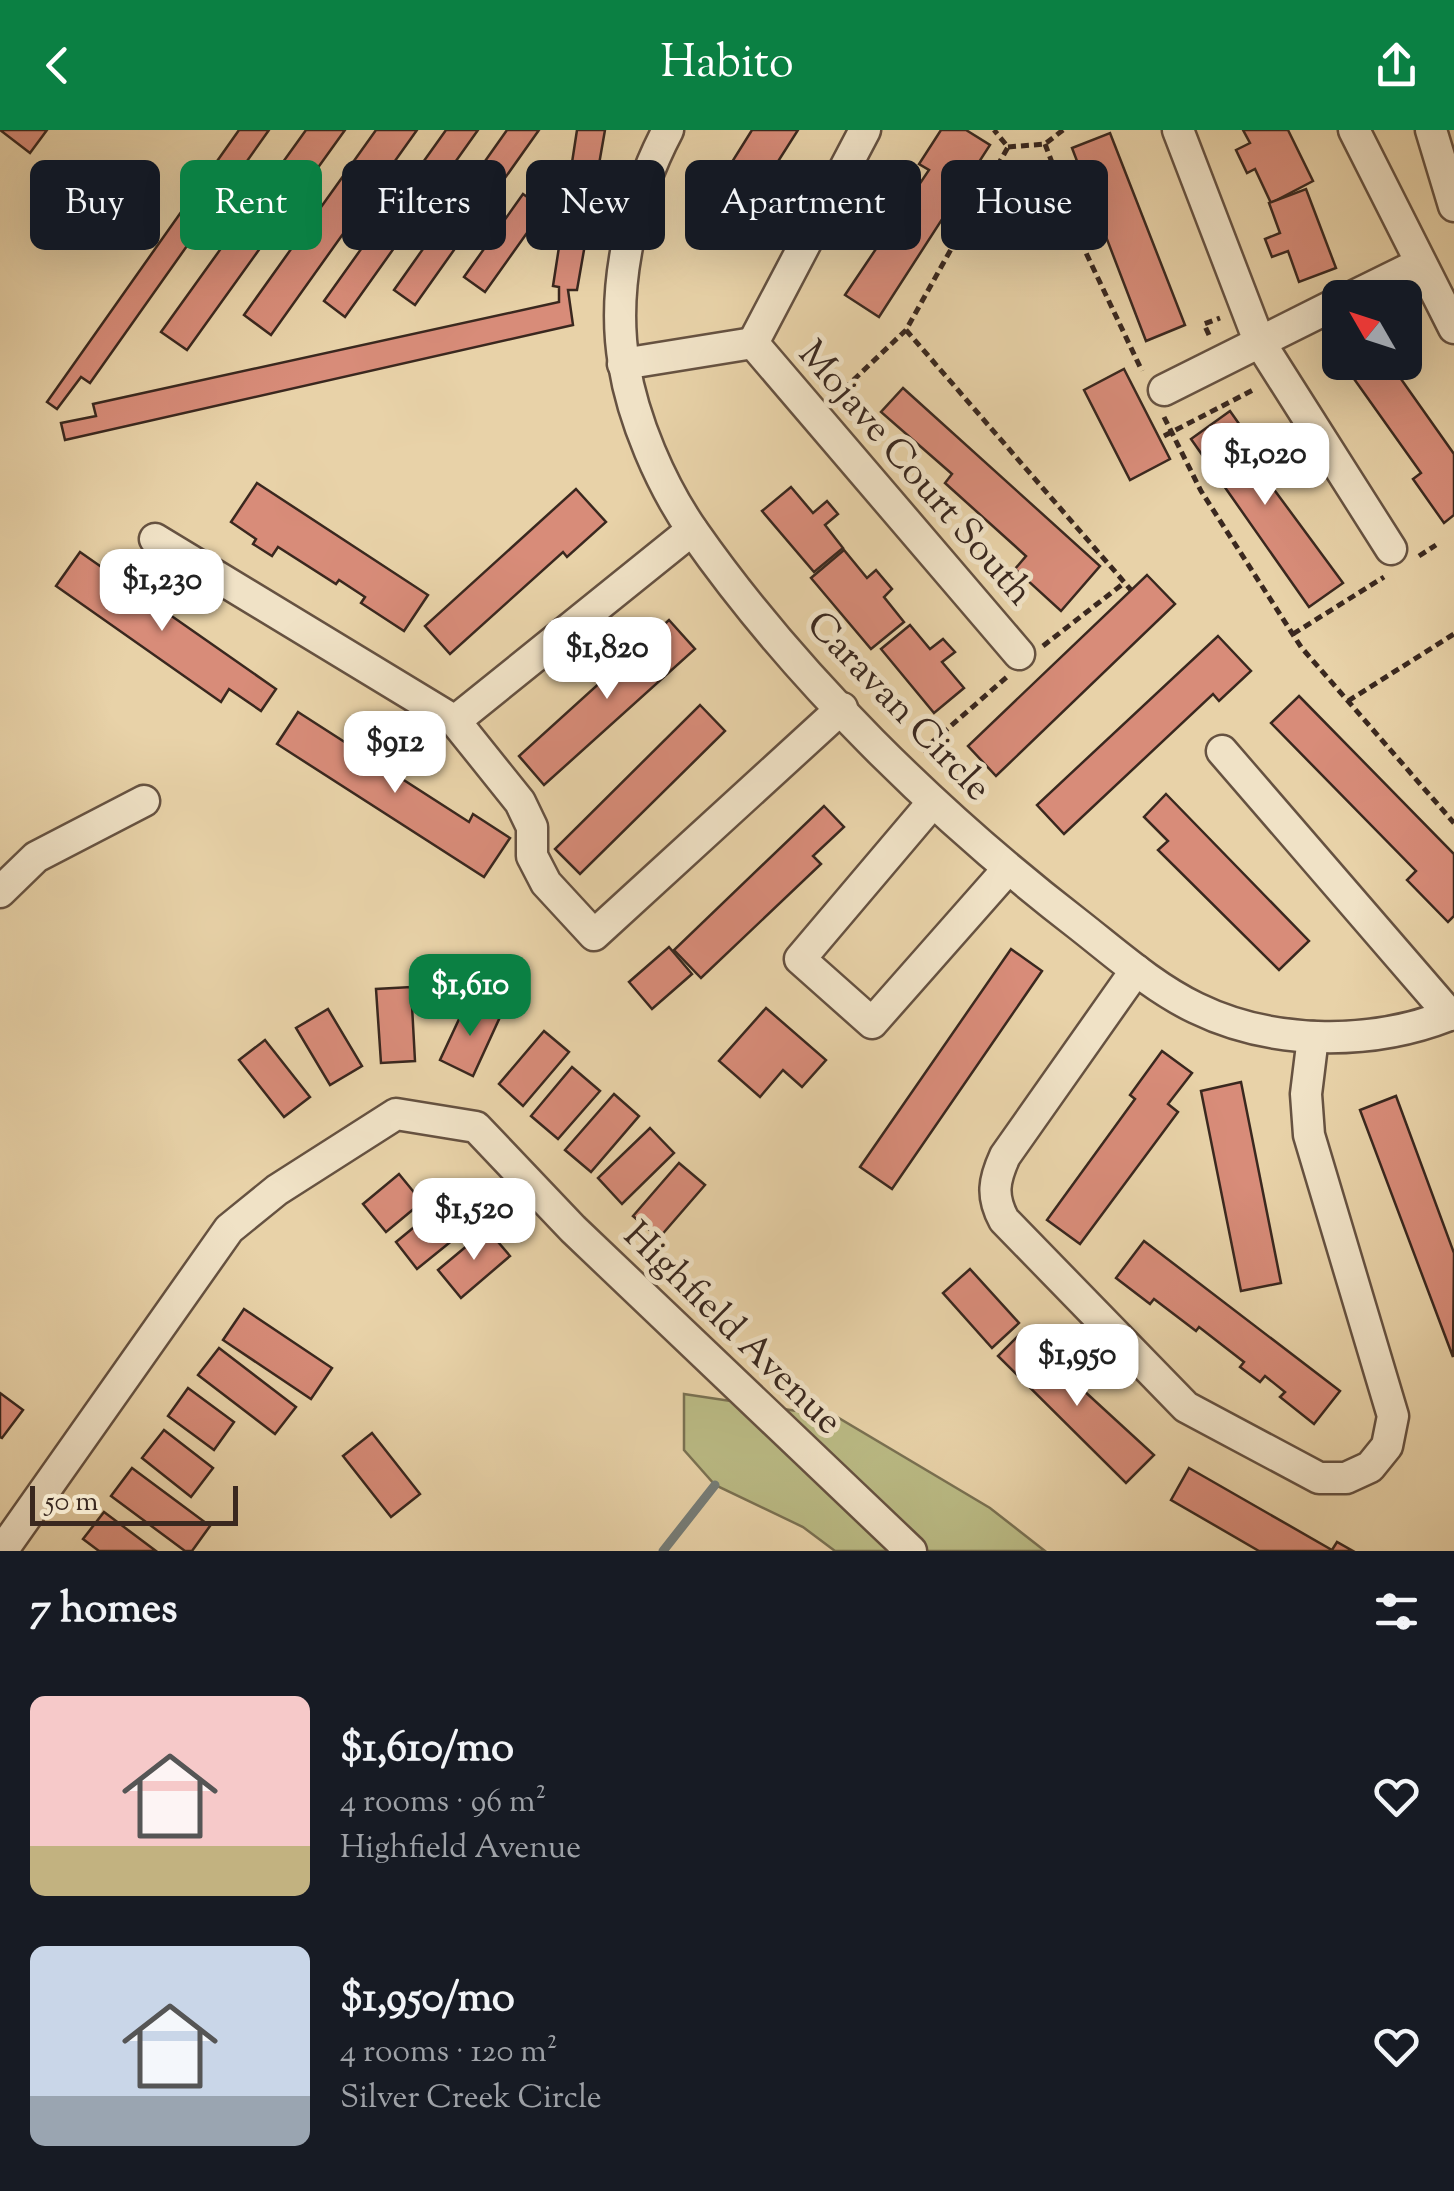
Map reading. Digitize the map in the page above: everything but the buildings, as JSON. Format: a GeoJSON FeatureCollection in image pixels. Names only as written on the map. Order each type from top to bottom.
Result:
{"type":"FeatureCollection","features":[{"type":"Feature","properties":{"kind":"street","name":"Caravan Circle"},"geometry":{"type":"LineString","coordinates":[[668,130],[652,159],[631,223],[623,287],[624,364],[643,430],[692,530],[842,708],[933,802],[1007,870],[1136,970],[1195,1008],[1264,1030],[1313,1036],[1390,1032],[1452,1014]]}},
{"type":"Feature","properties":{"kind":"street"},"geometry":{"type":"LineString","coordinates":[[624,364],[753,343],[865,130]]}},
{"type":"Feature","properties":{"kind":"street"},"geometry":{"type":"LineString","coordinates":[[1178,130],[1259,341],[1398,561]]}},
{"type":"Feature","properties":{"kind":"street"},"geometry":{"type":"LineString","coordinates":[[1354,130],[1454,328]]}},
{"type":"Feature","properties":{"kind":"street"},"geometry":{"type":"LineString","coordinates":[[1431,130],[1454,206]]}},
{"type":"Feature","properties":{"kind":"street"},"geometry":{"type":"LineString","coordinates":[[1387,280],[1419,264]]}},
{"type":"Feature","properties":{"kind":"street"},"geometry":{"type":"LineString","coordinates":[[1157,393],[1322,311]]}},
{"type":"Feature","properties":{"kind":"street","name":"Mojave Court South"},"geometry":{"type":"LineString","coordinates":[[753,343],[1019,654]]}},
{"type":"Feature","properties":{"kind":"street"},"geometry":{"type":"LineString","coordinates":[[455,721],[692,530]]}},
{"type":"Feature","properties":{"kind":"street"},"geometry":{"type":"LineString","coordinates":[[155,539],[455,721],[520,802],[532,827],[532,856],[546,883],[594,934],[842,708]]}},
{"type":"Feature","properties":{"kind":"street"},"geometry":{"type":"LineString","coordinates":[[1222,751],[1452,1014]]}},
{"type":"Feature","properties":{"kind":"street"},"geometry":{"type":"LineString","coordinates":[[0,892],[36,857],[144,802]]}},
{"type":"Feature","properties":{"kind":"street"},"geometry":{"type":"LineString","coordinates":[[933,802],[800,959],[872,1023],[1007,870]]}},
{"type":"Feature","properties":{"kind":"street"},"geometry":{"type":"LineString","coordinates":[[1136,970],[1005,1156],[994,1178],[995,1203],[1004,1220],[1186,1407],[1319,1478],[1346,1478],[1370,1468],[1387,1446],[1393,1416],[1309,1135],[1306,1094],[1313,1036]]}},
{"type":"Feature","properties":{"kind":"street","name":"Highfield Avenue"},"geometry":{"type":"LineString","coordinates":[[2,1551],[228,1229],[277,1190],[396,1114],[476,1127],[573,1230],[911,1551]]}},
{"type":"Feature","properties":{"kind":"path"},"geometry":{"type":"LineString","coordinates":[[994,130],[1008,147]]}},
{"type":"Feature","properties":{"kind":"path"},"geometry":{"type":"LineString","coordinates":[[1008,147],[1046,144],[1063,130]]}},
{"type":"Feature","properties":{"kind":"path"},"geometry":{"type":"LineString","coordinates":[[1046,144],[1087,255],[1157,393],[1201,492],[1293,634],[1454,823]]}},
{"type":"Feature","properties":{"kind":"path"},"geometry":{"type":"LineString","coordinates":[[844,389],[906,330],[1008,147]]}},
{"type":"Feature","properties":{"kind":"path"},"geometry":{"type":"LineString","coordinates":[[906,330],[1131,590]]}},
{"type":"Feature","properties":{"kind":"path"},"geometry":{"type":"LineString","coordinates":[[1164,436],[1280,375]]}},
{"type":"Feature","properties":{"kind":"path"},"geometry":{"type":"LineString","coordinates":[[1293,634],[1398,561],[1436,545]]}},
{"type":"Feature","properties":{"kind":"path"},"geometry":{"type":"LineString","coordinates":[[1348,700],[1454,634]]}},
{"type":"Feature","properties":{"kind":"green space"},"geometry":{"type":"Polygon","coordinates":[[[684,1394],[837,1417],[990,1508],[1045,1551],[835,1551],[803,1527],[715,1485],[684,1450],[684,1394]]]}},
{"type":"Feature","properties":{"kind":"waterway"},"geometry":{"type":"LineString","coordinates":[[663,1551],[715,1485]]}}]}
